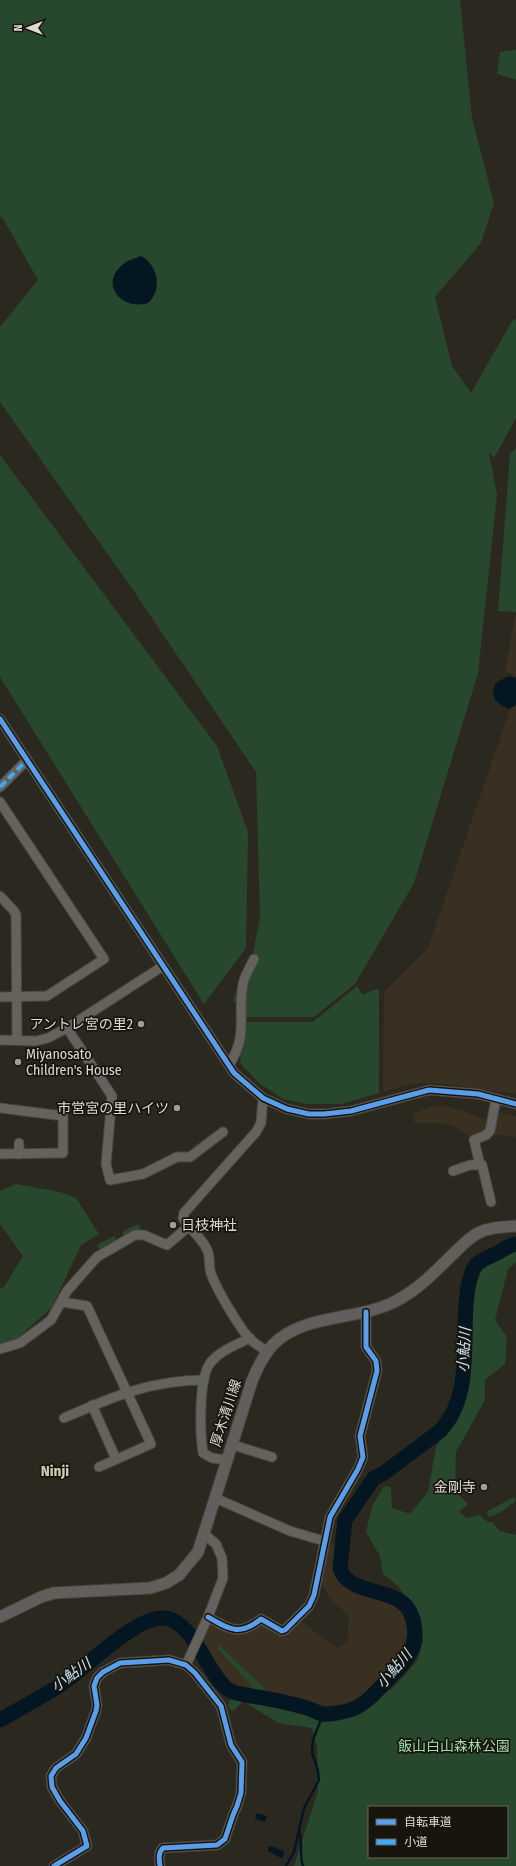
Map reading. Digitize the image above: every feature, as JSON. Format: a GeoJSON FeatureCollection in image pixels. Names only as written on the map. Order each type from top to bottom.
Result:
{"type":"FeatureCollection","features":[{"type":"Feature","properties":{"kind":"main road","name":"厚木清川線"},"geometry":{"type":"LineString","coordinates":[[0,1617],[41,1597],[54,1593],[150,1588],[166,1583],[179,1575],[198,1552],[252,1381],[268,1352],[278,1340],[290,1332],[308,1325],[380,1309],[410,1293],[426,1280],[467,1240],[478,1233],[490,1228],[516,1226]]}},
{"type":"Feature","properties":{"kind":"street"},"geometry":{"type":"LineString","coordinates":[[0,719],[162,966],[229,1065],[244,1082],[263,1098],[287,1109],[309,1114],[352,1111],[429,1090],[478,1094],[516,1104]]}},
{"type":"Feature","properties":{"kind":"street"},"geometry":{"type":"LineString","coordinates":[[0,787],[27,760]]}},
{"type":"Feature","properties":{"kind":"street"},"geometry":{"type":"LineString","coordinates":[[0,802],[104,959],[47,996],[0,997]]}},
{"type":"Feature","properties":{"kind":"street"},"geometry":{"type":"LineString","coordinates":[[0,896],[16,915],[17,1040]]}},
{"type":"Feature","properties":{"kind":"street"},"geometry":{"type":"LineString","coordinates":[[229,1065],[236,1055],[241,1039],[243,983],[254,959]]}},
{"type":"Feature","properties":{"kind":"street"},"geometry":{"type":"LineString","coordinates":[[0,1040],[48,1038],[67,1028],[162,966]]}},
{"type":"Feature","properties":{"kind":"street"},"geometry":{"type":"LineString","coordinates":[[67,1028],[112,1096],[106,1164],[107,1181],[143,1174],[177,1157],[190,1157],[205,1143],[223,1132]]}},
{"type":"Feature","properties":{"kind":"street"},"geometry":{"type":"LineString","coordinates":[[263,1098],[261,1123],[256,1132],[184,1213],[183,1218],[188,1227],[204,1242],[208,1252],[213,1279],[240,1328],[268,1352]]}},
{"type":"Feature","properties":{"kind":"street"},"geometry":{"type":"LineString","coordinates":[[491,1202],[474,1140],[486,1135],[490,1131],[496,1099]]}},
{"type":"Feature","properties":{"kind":"street"},"geometry":{"type":"LineString","coordinates":[[0,1108],[63,1116],[63,1153],[0,1154]]}},
{"type":"Feature","properties":{"kind":"street"},"geometry":{"type":"LineString","coordinates":[[19,1143],[19,1154]]}},
{"type":"Feature","properties":{"kind":"street"},"geometry":{"type":"LineString","coordinates":[[453,1171],[470,1165],[480,1165]]}},
{"type":"Feature","properties":{"kind":"street"},"geometry":{"type":"LineString","coordinates":[[0,1349],[20,1343],[51,1320],[67,1291],[97,1256],[135,1235],[144,1235],[167,1245],[188,1227]]}},
{"type":"Feature","properties":{"kind":"street"},"geometry":{"type":"LineString","coordinates":[[62,1302],[87,1306],[151,1444],[99,1467]]}},
{"type":"Feature","properties":{"kind":"street"},"geometry":{"type":"LineString","coordinates":[[208,1618],[223,1626],[235,1630],[250,1628],[262,1619],[282,1631],[285,1630],[309,1606],[314,1594],[330,1517],[358,1469],[363,1456],[360,1436],[377,1371],[376,1361],[366,1347],[366,1312]]}},
{"type":"Feature","properties":{"kind":"street"},"geometry":{"type":"LineString","coordinates":[[227,1460],[212,1458],[203,1453],[200,1423],[204,1380],[210,1363],[224,1350],[250,1338]]}},
{"type":"Feature","properties":{"kind":"street"},"geometry":{"type":"LineString","coordinates":[[64,1418],[92,1405],[151,1385],[187,1380],[204,1380]]}},
{"type":"Feature","properties":{"kind":"street"},"geometry":{"type":"LineString","coordinates":[[92,1405],[116,1459]]}},
{"type":"Feature","properties":{"kind":"street"},"geometry":{"type":"LineString","coordinates":[[233,1445],[272,1457]]}},
{"type":"Feature","properties":{"kind":"street"},"geometry":{"type":"LineString","coordinates":[[215,1498],[290,1531],[324,1541]]}},
{"type":"Feature","properties":{"kind":"street"},"geometry":{"type":"LineString","coordinates":[[188,1663],[208,1618],[223,1578],[223,1565],[216,1544],[204,1534]]}},
{"type":"Feature","properties":{"kind":"street"},"geometry":{"type":"LineString","coordinates":[[54,1866],[87,1846],[83,1831],[60,1801],[52,1787],[51,1776],[56,1768],[76,1754],[86,1738],[96,1711],[94,1686],[97,1678],[103,1672],[120,1663],[169,1660],[188,1663],[221,1706],[231,1744],[242,1762],[241,1793],[223,1842],[216,1845],[163,1848],[160,1850],[160,1866]]}},
{"type":"Feature","properties":{"kind":"shaded area"},"geometry":{"type":"Polygon","coordinates":[[[516,616],[516,676],[505,671],[516,616]]]}},
{"type":"Feature","properties":{"kind":"shaded area"},"geometry":{"type":"Polygon","coordinates":[[[516,692],[516,1094],[445,1084],[417,1083],[383,1092],[384,992],[428,948],[516,692]]]}},
{"type":"Feature","properties":{"kind":"shaded area"},"geometry":{"type":"Polygon","coordinates":[[[435,1106],[445,1106],[463,1111],[488,1121],[486,1132],[473,1138],[453,1126],[443,1123],[415,1123],[412,1114],[435,1106]]]}},
{"type":"Feature","properties":{"kind":"shaded area"},"geometry":{"type":"Polygon","coordinates":[[[494,1111],[516,1116],[516,1137],[491,1134],[494,1111]]]}},
{"type":"Feature","properties":{"kind":"shaded area"},"geometry":{"type":"Polygon","coordinates":[[[327,1541],[337,1544],[334,1574],[339,1583],[383,1598],[400,1608],[408,1618],[407,1635],[396,1665],[371,1689],[356,1700],[343,1705],[310,1706],[253,1690],[232,1688],[225,1684],[201,1650],[200,1642],[209,1623],[212,1622],[221,1628],[265,1622],[284,1635],[299,1620],[337,1648],[347,1643],[349,1616],[329,1597],[320,1579],[327,1541]]]}},
{"type":"Feature","properties":{"kind":"green space"},"geometry":{"type":"Polygon","coordinates":[[[0,0],[460,0],[472,118],[494,203],[481,243],[435,297],[452,366],[471,393],[512,321],[516,319],[516,418],[494,458],[489,452],[497,495],[478,673],[414,883],[355,984],[314,1017],[241,1017],[243,1007],[233,1001],[240,984],[249,973],[260,918],[256,772],[131,587],[0,402],[0,327],[38,280],[2,217],[0,217],[0,0]]]}},
{"type":"Feature","properties":{"kind":"green space"},"geometry":{"type":"Polygon","coordinates":[[[516,50],[516,80],[497,74],[500,52],[516,50]]]}},
{"type":"Feature","properties":{"kind":"green space"},"geometry":{"type":"Polygon","coordinates":[[[516,448],[516,612],[498,611],[510,454],[516,448]]]}},
{"type":"Feature","properties":{"kind":"green space"},"geometry":{"type":"Polygon","coordinates":[[[0,455],[217,746],[248,832],[246,948],[204,1004],[0,677],[0,455]]]}},
{"type":"Feature","properties":{"kind":"green space"},"geometry":{"type":"Polygon","coordinates":[[[357,986],[363,995],[379,989],[379,1093],[342,1104],[307,1104],[283,1099],[259,1083],[240,1063],[246,1022],[313,1022],[357,986]]]}},
{"type":"Feature","properties":{"kind":"green space"},"geometry":{"type":"Polygon","coordinates":[[[16,1184],[60,1192],[76,1198],[99,1234],[81,1245],[52,1307],[17,1339],[0,1345],[0,1289],[4,1287],[23,1256],[0,1224],[0,1191],[16,1184]]]}},
{"type":"Feature","properties":{"kind":"green space"},"geometry":{"type":"Polygon","coordinates":[[[138,1224],[141,1229],[124,1237],[122,1232],[138,1224]]]}},
{"type":"Feature","properties":{"kind":"green space"},"geometry":{"type":"Polygon","coordinates":[[[114,1236],[116,1240],[100,1249],[97,1245],[114,1236]]]}},
{"type":"Feature","properties":{"kind":"green space","name":"飯山白山森林公園"},"geometry":{"type":"Polygon","coordinates":[[[509,1238],[516,1238],[516,1262],[508,1269],[495,1320],[507,1337],[505,1364],[485,1380],[485,1400],[456,1452],[455,1491],[468,1504],[459,1512],[467,1518],[479,1515],[488,1522],[493,1522],[499,1531],[516,1535],[516,1866],[294,1866],[318,1791],[317,1746],[312,1728],[278,1723],[243,1701],[234,1711],[230,1710],[228,1705],[231,1698],[246,1695],[251,1689],[251,1685],[217,1648],[219,1645],[280,1703],[319,1709],[349,1709],[392,1689],[417,1661],[423,1642],[421,1617],[397,1585],[383,1574],[380,1556],[366,1532],[372,1507],[384,1486],[391,1487],[392,1508],[410,1514],[428,1492],[436,1447],[460,1408],[465,1325],[486,1251],[509,1238]]]}},
{"type":"Feature","properties":{"kind":"green space"},"geometry":{"type":"Polygon","coordinates":[[[514,1497],[516,1501],[501,1512],[489,1517],[486,1512],[514,1497]]]}},
{"type":"Feature","properties":{"kind":"water"},"geometry":{"type":"Polygon","coordinates":[[[141,256],[147,260],[155,271],[157,285],[156,291],[153,298],[148,303],[130,303],[122,300],[117,295],[113,288],[113,281],[115,273],[123,264],[141,256]]]}},
{"type":"Feature","properties":{"kind":"water"},"geometry":{"type":"Polygon","coordinates":[[[509,676],[516,678],[516,705],[509,709],[497,702],[493,695],[493,691],[497,682],[509,676]]]}},
{"type":"Feature","properties":{"kind":"water"},"geometry":{"type":"Polygon","coordinates":[[[257,1813],[267,1816],[265,1822],[255,1819],[257,1813]]]}},
{"type":"Feature","properties":{"kind":"water"},"geometry":{"type":"Polygon","coordinates":[[[271,1846],[284,1851],[283,1857],[281,1858],[268,1851],[268,1847],[271,1846]]]}},
{"type":"Feature","properties":{"kind":"waterway","name":"小鮎川"},"geometry":{"type":"LineString","coordinates":[[0,1720],[42,1697],[66,1681],[126,1633],[152,1620],[163,1618],[173,1621],[182,1627],[198,1646],[218,1679],[227,1689],[232,1692],[292,1704],[325,1714],[350,1710],[363,1704],[374,1694],[400,1667],[409,1655],[414,1641],[414,1626],[412,1617],[407,1607],[398,1600],[388,1595],[354,1584],[345,1578],[340,1568],[345,1520],[374,1478],[384,1473],[440,1431],[450,1418],[457,1404],[464,1372],[466,1301],[471,1275],[476,1265],[480,1261],[508,1246],[516,1244]]}},
{"type":"Feature","properties":{"kind":"waterway"},"geometry":{"type":"LineString","coordinates":[[286,1866],[294,1852],[304,1808],[319,1780],[318,1771],[312,1752],[313,1740],[323,1714]]}},
{"type":"Feature","properties":{"kind":"waterway"},"geometry":{"type":"LineString","coordinates":[[299,1831],[303,1866]]}},
{"type":"Feature","properties":{"kind":"marked path"},"geometry":{"type":"LineString","coordinates":[[0,787],[27,760]]}},
{"type":"Feature","properties":{"kind":"cycle path"},"geometry":{"type":"LineString","coordinates":[[0,719],[234,1073],[263,1098],[287,1109],[309,1114],[351,1111],[429,1090],[478,1094],[516,1104]]}},
{"type":"Feature","properties":{"kind":"cycle path"},"geometry":{"type":"LineString","coordinates":[[208,1617],[229,1628],[235,1629],[247,1628],[261,1619],[282,1631],[285,1630],[309,1606],[314,1595],[330,1517],[358,1469],[363,1457],[360,1436],[377,1371],[376,1361],[366,1347],[366,1312]]}},
{"type":"Feature","properties":{"kind":"cycle path"},"geometry":{"type":"LineString","coordinates":[[54,1866],[87,1846],[83,1831],[60,1801],[52,1787],[51,1776],[56,1768],[76,1754],[86,1738],[96,1711],[97,1705],[94,1686],[97,1678],[103,1672],[120,1663],[169,1660],[186,1665],[195,1673],[221,1706],[231,1745],[242,1762],[241,1793],[225,1839],[217,1845],[163,1848],[159,1859],[160,1866]]}},
{"type":"Feature","properties":{"kind":"place","name":"アントレ宮の里2"},"geometry":{"type":"Point","coordinates":[141,1024]}},
{"type":"Feature","properties":{"kind":"place","name":"Miyanosato Children's House"},"geometry":{"type":"Point","coordinates":[18,1062]}},
{"type":"Feature","properties":{"kind":"place","name":"市営宮の里ハイツ"},"geometry":{"type":"Point","coordinates":[177,1108]}},
{"type":"Feature","properties":{"kind":"place","name":"日枝神社"},"geometry":{"type":"Point","coordinates":[173,1225]}},
{"type":"Feature","properties":{"kind":"place","name":"金剛寺"},"geometry":{"type":"Point","coordinates":[484,1487]}},
{"type":"Feature","properties":{"kind":"district","name":"Ninji"},"geometry":{"type":"Point","coordinates":[55,1471]}}]}
